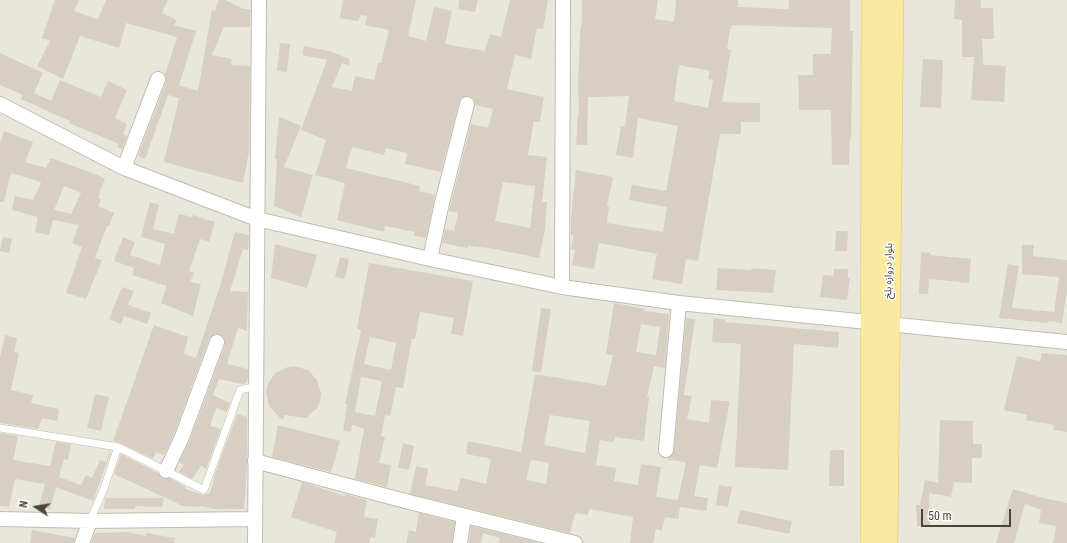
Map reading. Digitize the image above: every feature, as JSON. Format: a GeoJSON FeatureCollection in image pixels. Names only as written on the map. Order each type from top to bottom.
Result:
{"type":"FeatureCollection","features":[{"type":"Feature","properties":{"kind":"main road","name":"بلوار دروازه بلخ"},"geometry":{"type":"LineString","coordinates":[[872,0],[887,543]]}},
{"type":"Feature","properties":{"kind":"main road","name":"بلوار دروازه بلخ"},"geometry":{"type":"LineString","coordinates":[[871,543],[893,0]]}},
{"type":"Feature","properties":{"kind":"street"},"geometry":{"type":"LineString","coordinates":[[255,543],[258,0]]}},
{"type":"Feature","properties":{"kind":"street"},"geometry":{"type":"LineString","coordinates":[[562,287],[563,0]]}},
{"type":"Feature","properties":{"kind":"street"},"geometry":{"type":"LineString","coordinates":[[124,168],[158,80]]}},
{"type":"Feature","properties":{"kind":"street"},"geometry":{"type":"LineString","coordinates":[[0,104],[124,168],[257,219],[430,259],[562,287],[679,303],[1067,342]]}},
{"type":"Feature","properties":{"kind":"street"},"geometry":{"type":"LineString","coordinates":[[430,259],[467,104]]}},
{"type":"Feature","properties":{"kind":"street"},"geometry":{"type":"LineString","coordinates":[[666,450],[679,303]]}},
{"type":"Feature","properties":{"kind":"street"},"geometry":{"type":"LineString","coordinates":[[166,471],[182,437],[216,342]]}},
{"type":"Feature","properties":{"kind":"street"},"geometry":{"type":"LineString","coordinates":[[255,461],[464,516],[575,543]]}},
{"type":"Feature","properties":{"kind":"street"},"geometry":{"type":"LineString","coordinates":[[460,543],[464,516]]}},
{"type":"Feature","properties":{"kind":"street"},"geometry":{"type":"LineString","coordinates":[[0,519],[90,521],[255,519]]}},
{"type":"Feature","properties":{"kind":"street"},"geometry":{"type":"LineString","coordinates":[[82,543],[90,521]]}},
{"type":"Feature","properties":{"kind":"lane"},"geometry":{"type":"LineString","coordinates":[[0,428],[118,447],[204,490],[240,390],[256,386]]}},
{"type":"Feature","properties":{"kind":"lane"},"geometry":{"type":"LineString","coordinates":[[90,521],[103,491],[118,447]]}},
{"type":"Feature","properties":{"kind":"shaded area"},"geometry":{"type":"Polygon","coordinates":[[[0,0],[1067,0],[1067,543],[0,543],[0,0]]]}},
{"type":"Feature","properties":{"kind":"building"},"geometry":{"type":"Polygon","coordinates":[[[55,0],[79,0],[74,11],[98,19],[106,0],[168,0],[162,13],[177,20],[174,25],[196,31],[179,85],[198,91],[212,10],[215,11],[219,0],[225,0],[244,9],[250,9],[250,27],[224,27],[212,55],[232,59],[231,65],[250,66],[249,151],[243,183],[164,162],[179,98],[168,95],[145,159],[138,156],[166,82],[165,75],[177,37],[126,23],[119,48],[80,36],[63,79],[37,66],[50,41],[42,38],[55,0]]]}},
{"type":"Feature","properties":{"kind":"building"},"geometry":{"type":"Polygon","coordinates":[[[343,0],[416,0],[408,36],[426,41],[434,7],[452,11],[445,44],[485,51],[490,34],[501,37],[510,0],[548,0],[543,29],[537,28],[531,59],[515,55],[507,89],[544,97],[540,122],[534,121],[528,155],[547,157],[542,202],[547,202],[545,230],[539,258],[489,248],[468,246],[468,248],[442,243],[445,229],[454,231],[458,213],[449,211],[471,124],[488,128],[493,109],[475,105],[473,98],[469,96],[461,98],[459,102],[441,172],[405,164],[407,153],[386,148],[384,155],[353,147],[350,153],[346,168],[420,186],[419,191],[435,195],[426,238],[414,236],[415,232],[385,226],[384,232],[337,220],[345,183],[315,175],[326,140],[301,130],[327,60],[302,55],[304,46],[329,51],[350,59],[349,65],[342,63],[332,87],[352,91],[355,76],[374,80],[378,63],[381,63],[389,30],[365,25],[367,16],[361,15],[358,21],[340,18],[343,0]],[[503,182],[495,221],[530,228],[535,186],[503,182]]]}},
{"type":"Feature","properties":{"kind":"building"},"geometry":{"type":"Polygon","coordinates":[[[459,0],[478,0],[475,12],[458,9],[459,0]]]}},
{"type":"Feature","properties":{"kind":"building"},"geometry":{"type":"Polygon","coordinates":[[[582,0],[658,0],[655,19],[674,22],[676,0],[738,0],[738,7],[789,9],[789,0],[850,0],[850,31],[853,31],[851,139],[849,165],[832,165],[831,110],[799,110],[798,75],[813,75],[813,54],[831,54],[832,28],[731,25],[727,49],[731,50],[722,102],[760,103],[760,122],[741,122],[741,134],[720,134],[698,261],[686,259],[682,284],[652,279],[657,254],[599,243],[594,269],[572,265],[575,250],[571,249],[574,235],[571,235],[571,219],[576,170],[613,177],[607,206],[609,207],[607,223],[663,232],[667,207],[629,200],[632,185],[666,191],[678,126],[638,118],[633,158],[616,155],[621,126],[625,127],[629,96],[588,97],[587,145],[576,145],[579,114],[578,86],[580,33],[582,22],[582,0]],[[679,65],[674,101],[708,108],[713,80],[708,79],[710,71],[679,65]]]}},
{"type":"Feature","properties":{"kind":"building"},"geometry":{"type":"Polygon","coordinates":[[[955,0],[981,0],[981,8],[993,8],[994,39],[982,39],[983,65],[1006,66],[1004,102],[971,100],[974,57],[962,57],[962,20],[954,19],[955,0]]]}},
{"type":"Feature","properties":{"kind":"building"},"geometry":{"type":"Polygon","coordinates":[[[280,43],[290,44],[287,72],[277,71],[280,43]]]}},
{"type":"Feature","properties":{"kind":"building"},"geometry":{"type":"Polygon","coordinates":[[[0,53],[43,73],[34,93],[51,101],[60,80],[101,97],[108,81],[127,90],[115,118],[127,124],[123,134],[127,136],[122,149],[117,147],[119,144],[69,123],[70,121],[21,99],[23,95],[0,85],[0,53]]]}},
{"type":"Feature","properties":{"kind":"building"},"geometry":{"type":"Polygon","coordinates":[[[923,59],[943,60],[941,108],[920,107],[923,59]]]}},
{"type":"Feature","properties":{"kind":"building"},"geometry":{"type":"Polygon","coordinates":[[[279,117],[301,126],[284,167],[313,175],[301,217],[274,206],[277,159],[275,159],[279,117]]]}},
{"type":"Feature","properties":{"kind":"building"},"geometry":{"type":"Polygon","coordinates":[[[4,131],[33,142],[25,162],[46,168],[51,158],[105,178],[98,198],[101,200],[98,206],[114,213],[109,226],[107,226],[95,258],[102,260],[86,299],[66,293],[82,247],[72,243],[79,225],[53,220],[49,235],[35,232],[38,217],[12,210],[15,196],[33,200],[41,182],[11,173],[4,202],[0,202],[0,143],[4,131]],[[64,186],[54,210],[71,214],[81,193],[64,186]]]}},
{"type":"Feature","properties":{"kind":"building"},"geometry":{"type":"Polygon","coordinates":[[[150,202],[159,205],[153,229],[174,234],[179,214],[192,217],[193,215],[215,222],[209,242],[200,239],[189,271],[194,273],[190,282],[201,284],[193,316],[161,303],[167,286],[132,275],[134,268],[114,261],[123,237],[135,242],[130,255],[160,265],[165,244],[141,237],[150,202]]]}},
{"type":"Feature","properties":{"kind":"building"},"geometry":{"type":"Polygon","coordinates":[[[836,231],[848,231],[847,251],[835,251],[836,231]]]}},
{"type":"Feature","properties":{"kind":"building"},"geometry":{"type":"Polygon","coordinates":[[[235,232],[249,235],[248,250],[243,249],[230,291],[248,292],[247,331],[238,328],[227,364],[248,369],[248,377],[246,383],[243,384],[219,379],[213,395],[230,403],[227,412],[216,408],[210,426],[221,429],[206,469],[201,466],[192,479],[179,472],[184,465],[179,462],[190,440],[225,345],[225,340],[220,334],[215,334],[209,339],[174,434],[164,455],[156,452],[153,459],[113,441],[154,325],[188,337],[184,354],[196,358],[221,283],[235,232]]]}},
{"type":"Feature","properties":{"kind":"building"},"geometry":{"type":"Polygon","coordinates":[[[3,237],[12,239],[9,253],[0,251],[3,237]]]}},
{"type":"Feature","properties":{"kind":"building"},"geometry":{"type":"Polygon","coordinates":[[[275,244],[317,255],[307,288],[271,278],[275,244]]]}},
{"type":"Feature","properties":{"kind":"building"},"geometry":{"type":"Polygon","coordinates":[[[1022,245],[1034,245],[1033,256],[1067,260],[1067,290],[1062,323],[999,318],[1008,264],[1019,266],[1012,308],[1054,312],[1059,277],[1022,274],[1022,245]]]}},
{"type":"Feature","properties":{"kind":"building"},"geometry":{"type":"Polygon","coordinates":[[[921,252],[930,253],[930,255],[971,259],[969,283],[929,279],[928,294],[919,294],[921,252]]]}},
{"type":"Feature","properties":{"kind":"building"},"geometry":{"type":"Polygon","coordinates":[[[340,257],[349,259],[345,279],[335,277],[340,257]]]}},
{"type":"Feature","properties":{"kind":"building"},"geometry":{"type":"Polygon","coordinates":[[[369,263],[473,281],[463,336],[451,334],[454,318],[420,312],[415,339],[412,339],[403,388],[396,387],[390,416],[385,415],[381,436],[385,437],[379,463],[391,465],[387,487],[355,479],[364,429],[352,425],[351,432],[343,431],[347,404],[345,404],[361,330],[357,329],[369,263]],[[370,337],[364,364],[391,370],[396,343],[370,337]],[[361,377],[355,412],[375,416],[382,381],[361,377]]]}},
{"type":"Feature","properties":{"kind":"building"},"geometry":{"type":"Polygon","coordinates":[[[718,268],[776,270],[773,293],[716,290],[718,268]]]}},
{"type":"Feature","properties":{"kind":"building"},"geometry":{"type":"Polygon","coordinates":[[[834,269],[848,269],[848,278],[850,278],[847,300],[820,297],[823,275],[833,276],[834,269]]]}},
{"type":"Feature","properties":{"kind":"building"},"geometry":{"type":"Polygon","coordinates":[[[122,287],[134,291],[128,305],[151,313],[147,324],[124,316],[121,324],[109,319],[122,287]]]}},
{"type":"Feature","properties":{"kind":"building"},"geometry":{"type":"Polygon","coordinates":[[[614,303],[645,309],[644,311],[669,314],[665,368],[654,366],[647,397],[649,397],[644,441],[615,437],[614,442],[600,440],[596,465],[616,468],[614,481],[638,485],[641,464],[661,467],[656,497],[678,500],[686,462],[668,460],[674,451],[686,318],[695,319],[684,395],[692,396],[687,419],[709,423],[711,400],[730,401],[717,468],[700,465],[694,496],[708,498],[706,511],[680,507],[678,519],[665,517],[662,531],[656,529],[653,543],[630,543],[633,517],[589,509],[588,515],[575,513],[570,533],[410,494],[416,466],[428,469],[425,485],[457,491],[461,478],[486,484],[491,459],[466,454],[468,441],[521,452],[535,374],[606,386],[613,355],[606,354],[614,303]],[[641,324],[636,352],[656,355],[660,327],[641,324]],[[550,415],[544,445],[585,453],[590,421],[550,415]],[[531,460],[526,480],[546,484],[549,463],[531,460]]]}},
{"type":"Feature","properties":{"kind":"building"},"geometry":{"type":"Polygon","coordinates":[[[541,308],[551,309],[541,373],[532,371],[541,308]]]}},
{"type":"Feature","properties":{"kind":"building"},"geometry":{"type":"Polygon","coordinates":[[[714,318],[726,320],[725,322],[839,332],[838,348],[794,344],[788,470],[735,467],[741,344],[712,342],[714,318]]]}},
{"type":"Feature","properties":{"kind":"building"},"geometry":{"type":"Polygon","coordinates":[[[5,335],[17,338],[14,352],[19,353],[11,390],[33,395],[31,403],[59,409],[57,421],[42,418],[38,429],[0,423],[0,357],[5,335]]]}},
{"type":"Feature","properties":{"kind":"building"},"geometry":{"type":"Polygon","coordinates":[[[1042,353],[1067,355],[1067,432],[1053,430],[1054,425],[1026,420],[1027,415],[1004,410],[1017,356],[1040,361],[1042,353]]]}},
{"type":"Feature","properties":{"kind":"building"},"geometry":{"type":"Polygon","coordinates":[[[294,366],[308,370],[317,380],[321,393],[320,401],[317,408],[306,418],[284,415],[283,421],[269,406],[266,392],[268,384],[275,373],[294,366]]]}},
{"type":"Feature","properties":{"kind":"building"},"geometry":{"type":"Polygon","coordinates":[[[95,394],[109,397],[101,431],[87,428],[95,394]]]}},
{"type":"Feature","properties":{"kind":"building"},"geometry":{"type":"Polygon","coordinates":[[[237,414],[247,417],[247,468],[244,509],[214,509],[199,506],[183,506],[114,474],[121,454],[158,473],[162,478],[170,478],[186,487],[185,489],[204,495],[210,493],[215,474],[237,414]]]}},
{"type":"Feature","properties":{"kind":"building"},"geometry":{"type":"Polygon","coordinates":[[[940,420],[973,421],[973,444],[982,444],[982,458],[972,458],[972,483],[954,482],[951,497],[929,493],[930,526],[917,526],[916,505],[920,505],[925,480],[938,483],[940,420]]]}},
{"type":"Feature","properties":{"kind":"building"},"geometry":{"type":"Polygon","coordinates":[[[278,425],[340,441],[331,472],[272,457],[278,425]]]}},
{"type":"Feature","properties":{"kind":"building"},"geometry":{"type":"Polygon","coordinates":[[[0,433],[18,436],[13,460],[50,466],[56,442],[71,444],[68,460],[64,459],[59,477],[81,485],[86,475],[92,478],[100,460],[106,462],[111,451],[93,501],[56,487],[50,509],[39,506],[45,484],[15,479],[9,507],[0,506],[0,433]]]}},
{"type":"Feature","properties":{"kind":"building"},"geometry":{"type":"Polygon","coordinates":[[[403,443],[414,446],[409,470],[398,468],[403,443]]]}},
{"type":"Feature","properties":{"kind":"building"},"geometry":{"type":"Polygon","coordinates":[[[830,450],[844,450],[844,486],[829,486],[830,450]]]}},
{"type":"Feature","properties":{"kind":"building"},"geometry":{"type":"Polygon","coordinates":[[[302,482],[345,496],[345,494],[367,500],[364,517],[378,519],[375,538],[371,537],[369,543],[334,543],[337,532],[291,517],[302,482]]]}},
{"type":"Feature","properties":{"kind":"building"},"geometry":{"type":"Polygon","coordinates":[[[719,485],[732,487],[728,507],[716,505],[719,485]]]}},
{"type":"Feature","properties":{"kind":"building"},"geometry":{"type":"Polygon","coordinates":[[[1013,489],[1039,497],[1067,503],[1067,543],[1053,543],[1056,526],[1039,523],[1041,510],[1025,504],[1014,543],[996,543],[1013,489]]]}},
{"type":"Feature","properties":{"kind":"building"},"geometry":{"type":"Polygon","coordinates":[[[105,498],[164,498],[162,507],[135,506],[135,509],[104,509],[105,498]]]}},
{"type":"Feature","properties":{"kind":"building"},"geometry":{"type":"Polygon","coordinates":[[[740,510],[792,521],[789,534],[737,523],[740,510]]]}},
{"type":"Feature","properties":{"kind":"building"},"geometry":{"type":"Polygon","coordinates":[[[419,513],[455,522],[452,543],[406,543],[409,530],[416,532],[419,513]]]}},
{"type":"Feature","properties":{"kind":"building"},"geometry":{"type":"Polygon","coordinates":[[[471,526],[537,543],[499,543],[500,538],[483,533],[481,543],[469,543],[471,526]]]}},
{"type":"Feature","properties":{"kind":"building"},"geometry":{"type":"Polygon","coordinates":[[[32,530],[75,538],[74,543],[30,543],[32,530]]]}},
{"type":"Feature","properties":{"kind":"building"},"geometry":{"type":"Polygon","coordinates":[[[129,532],[146,536],[146,533],[175,538],[174,543],[91,543],[95,533],[129,532]]]}}]}
